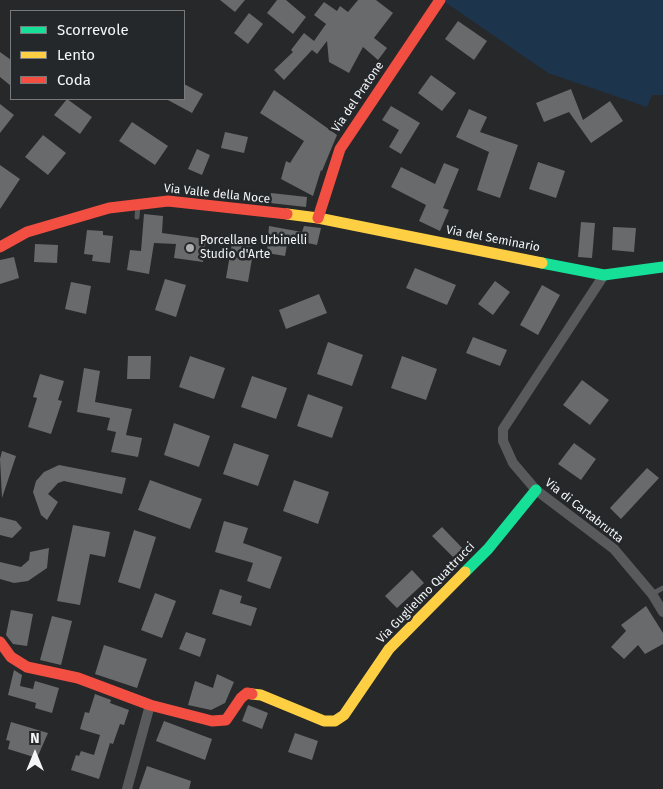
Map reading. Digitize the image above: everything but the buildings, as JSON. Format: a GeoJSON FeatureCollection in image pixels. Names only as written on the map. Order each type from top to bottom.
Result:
{"type":"FeatureCollection","features":[{"type":"Feature","properties":{"kind":"street","name":"Via del Pratone"},"geometry":{"type":"LineString","coordinates":[[318,218],[340,149],[440,0]]}},
{"type":"Feature","properties":{"kind":"street","name":"Via Valle della Noce"},"geometry":{"type":"LineString","coordinates":[[0,247],[27,232],[109,208],[138,203],[168,201],[318,218]]}},
{"type":"Feature","properties":{"kind":"street","name":"Via del Seminario"},"geometry":{"type":"LineString","coordinates":[[318,218],[604,275],[663,268]]}},
{"type":"Feature","properties":{"kind":"street","name":"Via di Cartabrutta"},"geometry":{"type":"LineString","coordinates":[[604,275],[503,429],[503,441],[513,463],[536,490],[614,549],[652,594],[663,612]]}},
{"type":"Feature","properties":{"kind":"street","name":"Via Guglielmo Quattrucci"},"geometry":{"type":"LineString","coordinates":[[150,705],[223,722],[230,716],[242,695],[251,693],[324,721],[338,720],[390,648],[488,549],[536,490]]}},
{"type":"Feature","properties":{"kind":"street"},"geometry":{"type":"LineString","coordinates":[[0,642],[11,657],[27,667],[78,678],[150,705],[127,789]]}},
{"type":"Feature","properties":{"kind":"lane"},"geometry":{"type":"LineString","coordinates":[[137,217],[138,203]]}},
{"type":"Feature","properties":{"kind":"lane"},"geometry":{"type":"LineString","coordinates":[[652,594],[663,588]]}},
{"type":"Feature","properties":{"kind":"shaded area"},"geometry":{"type":"Polygon","coordinates":[[[442,0],[663,0],[663,95],[652,95],[647,107],[548,73],[442,0]]]}},
{"type":"Feature","properties":{"kind":"traffic: fast"},"geometry":{"type":"LineString","coordinates":[[542,263],[604,275],[663,267]]}},
{"type":"Feature","properties":{"kind":"traffic: fast"},"geometry":{"type":"LineString","coordinates":[[465,572],[488,549],[536,490]]}},
{"type":"Feature","properties":{"kind":"traffic: slow"},"geometry":{"type":"LineString","coordinates":[[287,214],[318,218],[542,263]]}},
{"type":"Feature","properties":{"kind":"traffic: slow"},"geometry":{"type":"LineString","coordinates":[[252,694],[261,695],[324,721],[335,721],[344,715],[389,649],[465,572]]}},
{"type":"Feature","properties":{"kind":"traffic: jam"},"geometry":{"type":"LineString","coordinates":[[318,218],[340,149],[440,0]]}},
{"type":"Feature","properties":{"kind":"traffic: jam"},"geometry":{"type":"LineString","coordinates":[[0,247],[27,232],[109,208],[168,201],[287,214]]}},
{"type":"Feature","properties":{"kind":"traffic: jam"},"geometry":{"type":"LineString","coordinates":[[0,642],[11,657],[27,667],[78,678],[150,705],[212,721],[226,720],[241,698],[247,693],[252,694]]}},
{"type":"Feature","properties":{"kind":"place","name":"Porcellane Urbinelli Studio d'Arte"},"geometry":{"type":"Point","coordinates":[190,248]}}]}
